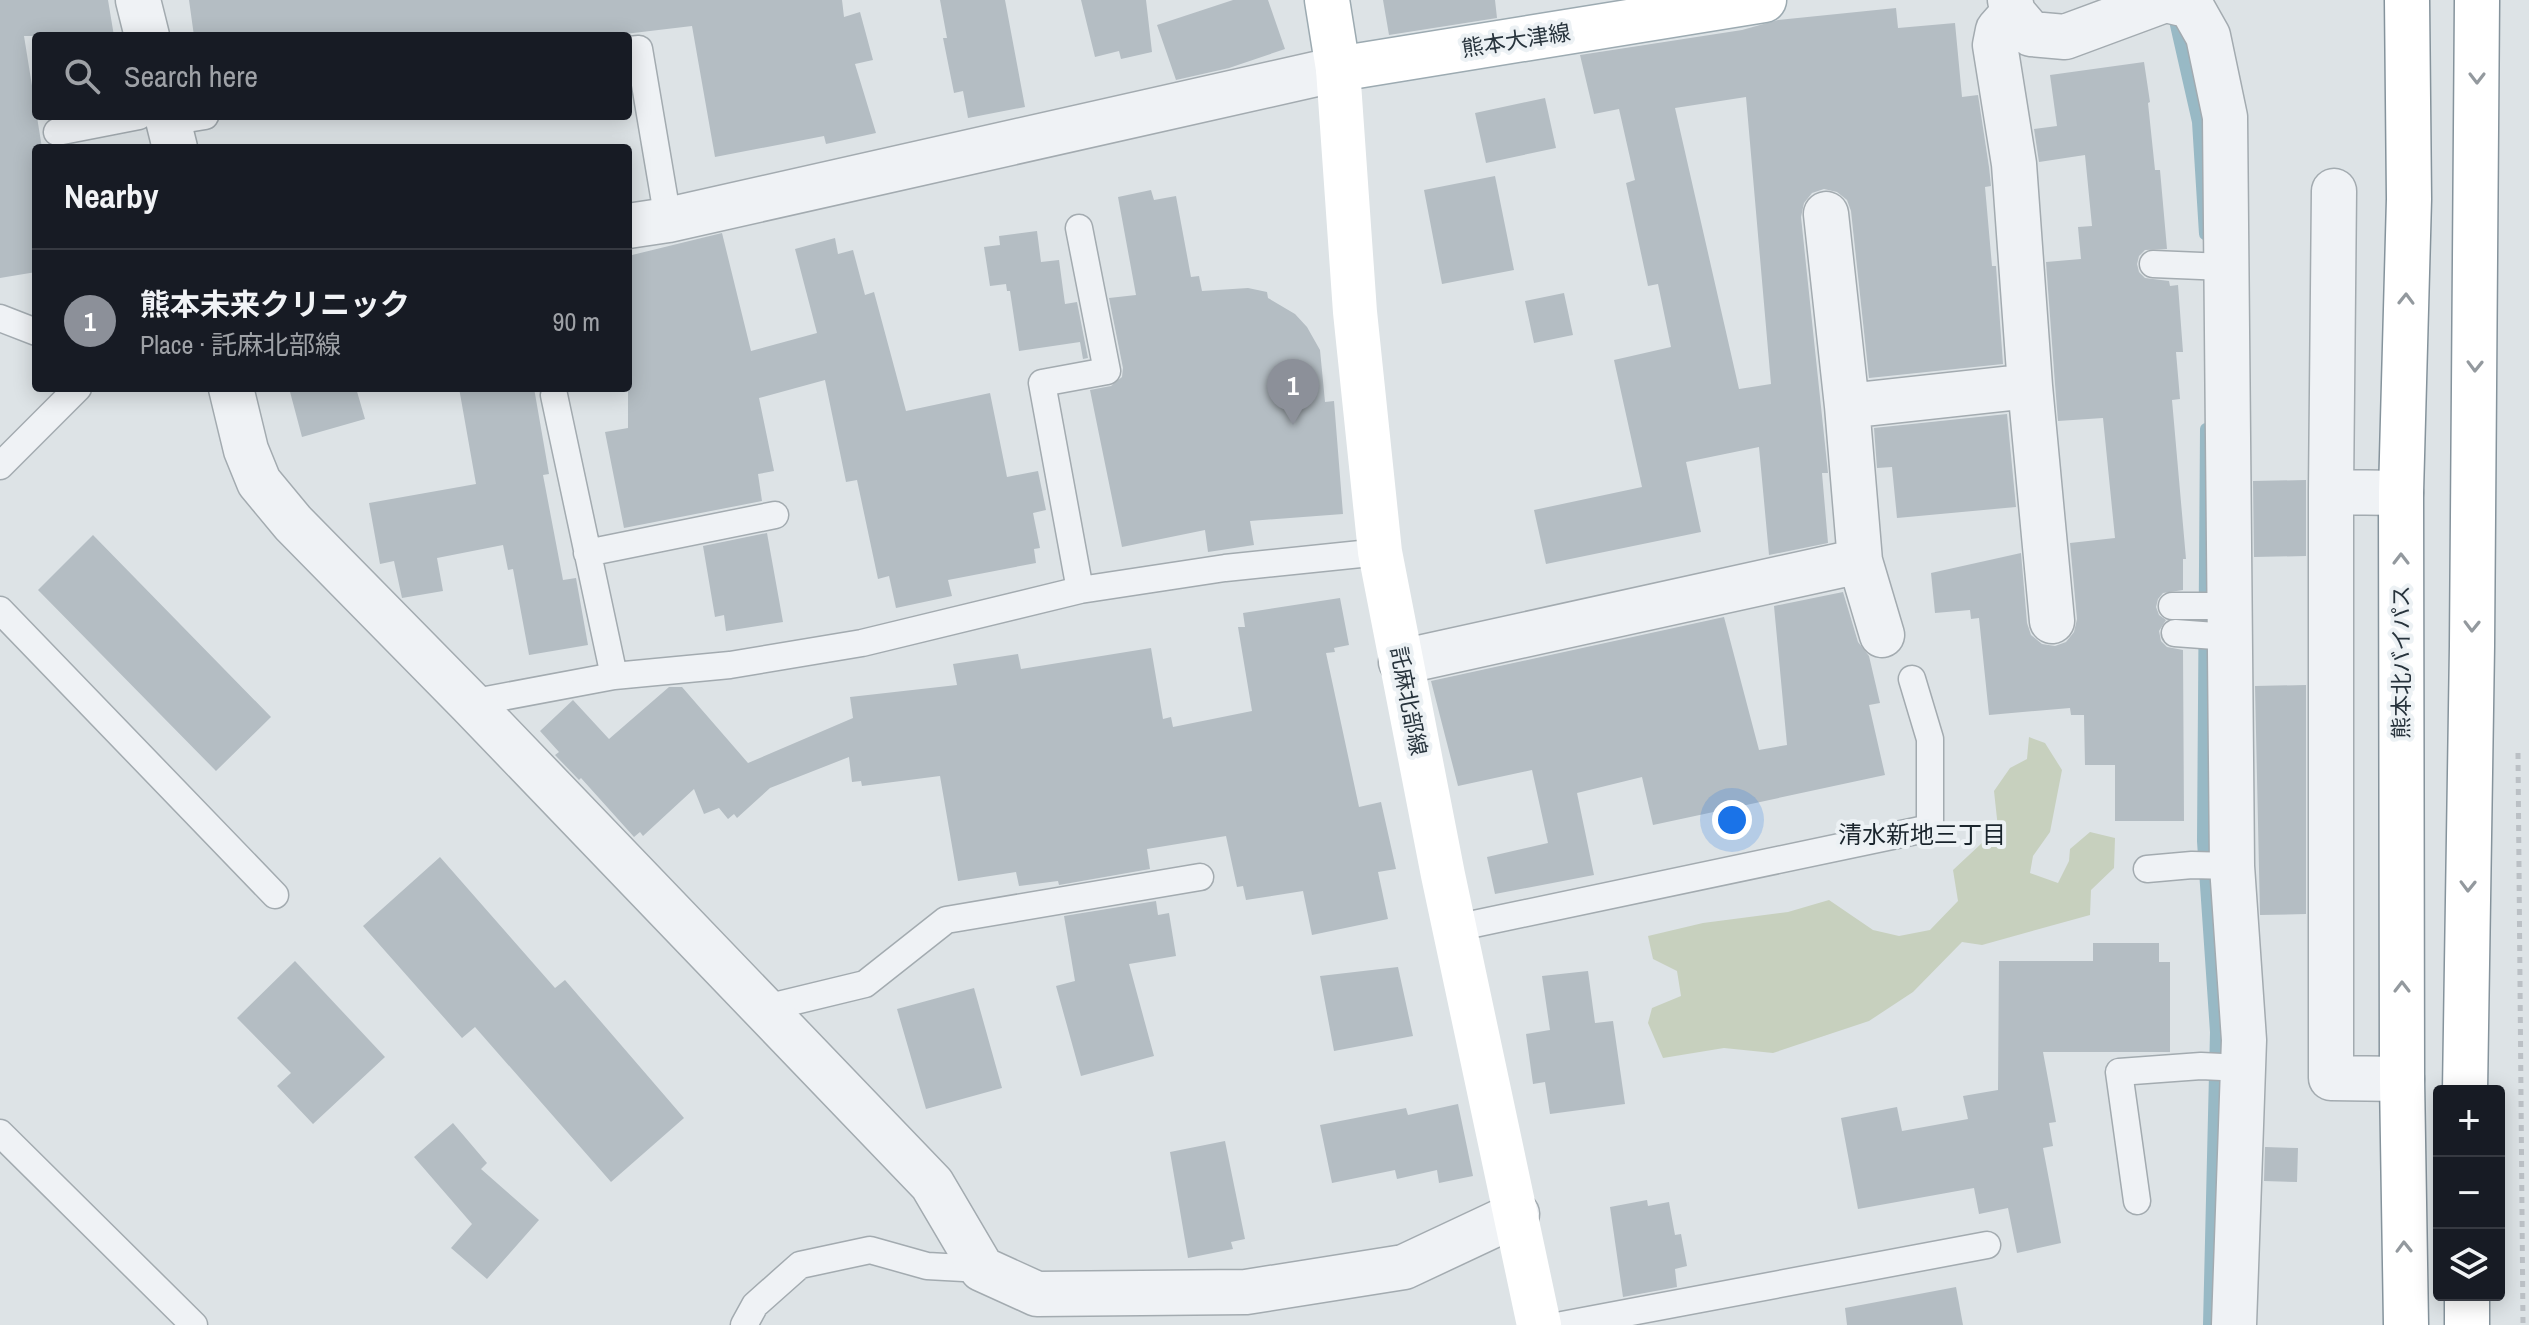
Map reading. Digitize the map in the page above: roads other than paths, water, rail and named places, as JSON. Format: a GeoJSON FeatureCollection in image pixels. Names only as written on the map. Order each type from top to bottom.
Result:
{"type":"FeatureCollection","features":[{"type":"Feature","properties":{"kind":"main road"},"geometry":{"type":"LineString","coordinates":[[1327,0],[1338,69]]}},
{"type":"Feature","properties":{"kind":"main road","name":"熊本大津線"},"geometry":{"type":"LineString","coordinates":[[1338,69],[1764,0]]}},
{"type":"Feature","properties":{"kind":"main road","name":"熊本北バイパス"},"geometry":{"type":"LineString","coordinates":[[2406,1325],[2402,1079],[2401,493],[2409,199],[2407,0]]}},
{"type":"Feature","properties":{"kind":"main road"},"geometry":{"type":"LineString","coordinates":[[2465,1085],[2473,598],[2477,0]]}},
{"type":"Feature","properties":{"kind":"main road","name":"託麻北部線"},"geometry":{"type":"LineString","coordinates":[[1338,69],[1355,312],[1380,552],[1539,1325]]}},
{"type":"Feature","properties":{"kind":"main road"},"geometry":{"type":"LineString","coordinates":[[2467,1301],[2467,1325]]}},
{"type":"Feature","properties":{"kind":"street"},"geometry":{"type":"LineString","coordinates":[[138,0],[146,32]]}},
{"type":"Feature","properties":{"kind":"street"},"geometry":{"type":"LineString","coordinates":[[2052,621],[2030,386],[2014,164],[1995,45],[1998,30],[2012,7],[2031,34],[2065,37],[2166,0],[2191,6],[2208,36],[2225,117],[2209,266],[2202,621],[2215,865],[2244,1040],[2224,1067],[2234,1325]]}},
{"type":"Feature","properties":{"kind":"street"},"geometry":{"type":"LineString","coordinates":[[648,223],[1338,69]]}},
{"type":"Feature","properties":{"kind":"street"},"geometry":{"type":"LineString","coordinates":[[2334,191],[2331,1078],[2402,1079]]}},
{"type":"Feature","properties":{"kind":"street"},"geometry":{"type":"LineString","coordinates":[[1826,214],[1860,561],[1882,635]]}},
{"type":"Feature","properties":{"kind":"street"},"geometry":{"type":"LineString","coordinates":[[1847,406],[2030,386]]}},
{"type":"Feature","properties":{"kind":"street"},"geometry":{"type":"LineString","coordinates":[[232,392],[246,450],[259,482],[293,523],[932,1184],[982,1269],[1037,1294],[1246,1292],[1404,1267],[1517,1214]]}},
{"type":"Feature","properties":{"kind":"street"},"geometry":{"type":"LineString","coordinates":[[2331,492],[2401,493]]}},
{"type":"Feature","properties":{"kind":"street"},"geometry":{"type":"LineString","coordinates":[[1401,662],[1860,561]]}},
{"type":"Feature","properties":{"kind":"lane"},"geometry":{"type":"LineString","coordinates":[[632,50],[639,49],[648,223]]}},
{"type":"Feature","properties":{"kind":"lane"},"geometry":{"type":"LineString","coordinates":[[57,132],[171,124]]}},
{"type":"Feature","properties":{"kind":"lane"},"geometry":{"type":"LineString","coordinates":[[1079,228],[1107,371],[1042,383],[1080,590]]}},
{"type":"Feature","properties":{"kind":"lane"},"geometry":{"type":"LineString","coordinates":[[2153,264],[2209,266]]}},
{"type":"Feature","properties":{"kind":"lane"},"geometry":{"type":"LineString","coordinates":[[0,318],[32,330]]}},
{"type":"Feature","properties":{"kind":"lane"},"geometry":{"type":"LineString","coordinates":[[0,466],[74,392]]}},
{"type":"Feature","properties":{"kind":"lane"},"geometry":{"type":"LineString","coordinates":[[554,395],[614,676]]}},
{"type":"Feature","properties":{"kind":"lane"},"geometry":{"type":"LineString","coordinates":[[587,553],[775,515]]}},
{"type":"Feature","properties":{"kind":"lane"},"geometry":{"type":"LineString","coordinates":[[470,703],[614,676],[730,665],[862,643],[1080,590],[1225,568],[1380,552]]}},
{"type":"Feature","properties":{"kind":"lane"},"geometry":{"type":"LineString","coordinates":[[0,610],[275,895]]}},
{"type":"Feature","properties":{"kind":"lane"},"geometry":{"type":"LineString","coordinates":[[1455,928],[1930,828],[1930,739],[1912,679]]}},
{"type":"Feature","properties":{"kind":"lane"},"geometry":{"type":"LineString","coordinates":[[2147,869],[2215,865]]}},
{"type":"Feature","properties":{"kind":"lane"},"geometry":{"type":"LineString","coordinates":[[762,1009],[865,984],[946,920],[1200,877]]}},
{"type":"Feature","properties":{"kind":"lane"},"geometry":{"type":"LineString","coordinates":[[2137,1201],[2119,1072],[2224,1067]]}},
{"type":"Feature","properties":{"kind":"lane"},"geometry":{"type":"LineString","coordinates":[[0,1133],[194,1325]]}},
{"type":"Feature","properties":{"kind":"lane"},"geometry":{"type":"LineString","coordinates":[[1562,1325],[1987,1245]]}},
{"type":"Feature","properties":{"kind":"lane"},"geometry":{"type":"LineString","coordinates":[[744,1325],[755,1305],[800,1265],[870,1250],[927,1266],[982,1269]]}},
{"type":"Feature","properties":{"kind":"waterway"},"geometry":{"type":"LineString","coordinates":[[2173,12],[2198,122],[2205,234]]}},
{"type":"Feature","properties":{"kind":"waterway"},"geometry":{"type":"LineString","coordinates":[[2206,429],[2203,841],[2216,1032],[2209,1325]]}},
{"type":"Feature","properties":{"kind":"place","name":"熊本未来クリニック"},"geometry":{"type":"Point","coordinates":[1293,425]}},
{"type":"Feature","properties":{"kind":"district","name":"清水新地三丁目"},"geometry":{"type":"Point","coordinates":[1922,834]}}]}
